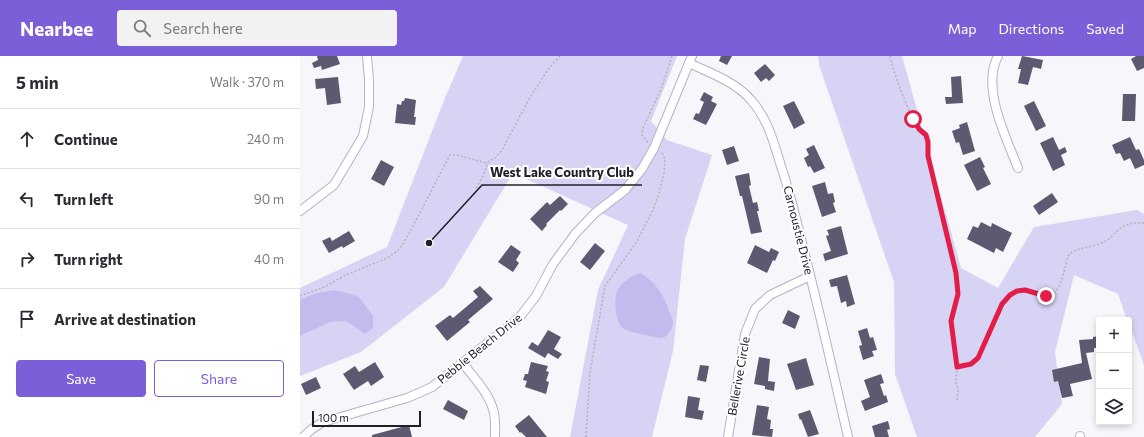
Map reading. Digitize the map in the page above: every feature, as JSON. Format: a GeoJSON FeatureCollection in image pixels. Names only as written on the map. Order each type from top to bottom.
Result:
{"type":"FeatureCollection","features":[{"type":"Feature","properties":{"kind":"street"},"geometry":{"type":"LineString","coordinates":[[300,211],[334,185],[363,136],[369,107],[367,56]]}},
{"type":"Feature","properties":{"kind":"street"},"geometry":{"type":"LineString","coordinates":[[998,56],[995,62],[992,84],[995,105],[1018,168]]}},
{"type":"Feature","properties":{"kind":"street","name":"Pebble Beach Drive"},"geometry":{"type":"LineString","coordinates":[[304,437],[312,429],[323,422],[407,398],[432,387],[519,318],[536,296],[553,264],[575,234],[595,214],[624,190],[642,170],[655,146],[690,60]]}},
{"type":"Feature","properties":{"kind":"street","name":"Carnoustie Drive"},"geometry":{"type":"LineString","coordinates":[[690,60],[740,89],[751,100],[764,118],[772,136],[790,195],[827,344],[848,437]]}},
{"type":"Feature","properties":{"kind":"street","name":"Bellerive Circle"},"geometry":{"type":"LineString","coordinates":[[728,437],[745,334],[755,309],[770,295],[810,276]]}},
{"type":"Feature","properties":{"kind":"street"},"geometry":{"type":"LineString","coordinates":[[462,362],[483,390],[493,409],[495,437]]}},
{"type":"Feature","properties":{"kind":"path"},"geometry":{"type":"LineString","coordinates":[[300,296],[322,288],[348,274],[385,259],[396,252],[403,244],[412,228],[450,155],[457,155],[486,163],[495,158],[502,150],[528,101],[547,71],[560,56]]}},
{"type":"Feature","properties":{"kind":"path"},"geometry":{"type":"LineString","coordinates":[[586,437],[590,372],[604,286],[636,243],[653,210],[664,173],[663,153],[646,141],[642,130],[661,89],[672,56]]}},
{"type":"Feature","properties":{"kind":"path"},"geometry":{"type":"LineString","coordinates":[[890,56],[895,77],[913,119],[919,129],[926,135],[928,142],[928,156],[956,273],[958,294],[951,321],[957,367],[957,400]]}},
{"type":"Feature","properties":{"kind":"path"},"geometry":{"type":"LineString","coordinates":[[476,188],[482,178],[488,162]]}},
{"type":"Feature","properties":{"kind":"path"},"geometry":{"type":"LineString","coordinates":[[957,367],[971,364],[978,358],[1002,304],[1010,295],[1017,291],[1025,290],[1046,296],[1052,295],[1059,287],[1069,254],[1075,250],[1101,244],[1122,226],[1144,223]]}},
{"type":"Feature","properties":{"kind":"shaded area"},"geometry":{"type":"Polygon","coordinates":[[[463,56],[677,56],[651,121],[667,140],[712,155],[685,239],[673,351],[652,437],[570,437],[598,290],[628,225],[513,173],[444,287],[361,352],[300,376],[300,288],[387,247],[463,56]]]}},
{"type":"Feature","properties":{"kind":"shaded area"},"geometry":{"type":"Polygon","coordinates":[[[818,56],[902,56],[961,268],[998,288],[1034,227],[1137,210],[1144,214],[1144,365],[1132,332],[1132,317],[1126,317],[1118,294],[1074,275],[1055,352],[1062,404],[1035,437],[917,437],[895,374],[894,282],[819,65],[818,56]]]}},
{"type":"Feature","properties":{"kind":"shaded area"},"geometry":{"type":"Polygon","coordinates":[[[640,273],[650,280],[658,289],[671,316],[673,326],[665,337],[660,338],[631,332],[621,326],[617,317],[615,304],[618,289],[628,279],[640,273]]]}},
{"type":"Feature","properties":{"kind":"shaded area"},"geometry":{"type":"Polygon","coordinates":[[[334,290],[359,297],[373,316],[373,328],[365,334],[346,321],[330,322],[300,336],[300,300],[313,294],[334,290]]]}},
{"type":"Feature","properties":{"kind":"building"},"geometry":{"type":"Polygon","coordinates":[[[317,56],[337,56],[340,64],[322,70],[321,66],[314,68],[312,63],[318,60],[317,56]]]}},
{"type":"Feature","properties":{"kind":"building"},"geometry":{"type":"Polygon","coordinates":[[[721,56],[732,56],[727,65],[719,61],[721,56]]]}},
{"type":"Feature","properties":{"kind":"building"},"geometry":{"type":"Polygon","coordinates":[[[1022,56],[1043,60],[1041,69],[1033,67],[1028,85],[1018,83],[1021,69],[1018,69],[1022,56]]]}},
{"type":"Feature","properties":{"kind":"building"},"geometry":{"type":"Polygon","coordinates":[[[1136,56],[1144,56],[1144,68],[1137,71],[1131,59],[1136,56]]]}},
{"type":"Feature","properties":{"kind":"building"},"geometry":{"type":"Polygon","coordinates":[[[765,64],[775,75],[769,81],[766,78],[761,82],[754,73],[765,64]]]}},
{"type":"Feature","properties":{"kind":"building"},"geometry":{"type":"Polygon","coordinates":[[[961,76],[963,103],[946,104],[945,97],[952,97],[951,77],[961,76]]]}},
{"type":"Feature","properties":{"kind":"building"},"geometry":{"type":"Polygon","coordinates":[[[338,77],[341,103],[327,105],[325,88],[316,89],[315,79],[338,77]]]}},
{"type":"Feature","properties":{"kind":"building"},"geometry":{"type":"Polygon","coordinates":[[[704,92],[713,97],[711,101],[717,104],[706,125],[693,119],[696,113],[699,114],[704,102],[700,100],[704,92]]]}},
{"type":"Feature","properties":{"kind":"building"},"geometry":{"type":"Polygon","coordinates":[[[1123,94],[1136,94],[1135,121],[1122,121],[1123,94]]]}},
{"type":"Feature","properties":{"kind":"building"},"geometry":{"type":"Polygon","coordinates":[[[405,98],[416,100],[414,117],[416,117],[415,125],[395,123],[397,104],[401,105],[405,98]]]}},
{"type":"Feature","properties":{"kind":"building"},"geometry":{"type":"Polygon","coordinates":[[[794,101],[805,123],[794,129],[783,106],[794,101]]]}},
{"type":"Feature","properties":{"kind":"building"},"geometry":{"type":"Polygon","coordinates":[[[1034,101],[1046,126],[1036,131],[1024,106],[1034,101]]]}},
{"type":"Feature","properties":{"kind":"building"},"geometry":{"type":"Polygon","coordinates":[[[967,122],[975,151],[963,155],[959,142],[956,143],[952,131],[960,128],[959,125],[967,122]]]}},
{"type":"Feature","properties":{"kind":"building"},"geometry":{"type":"Polygon","coordinates":[[[1053,137],[1059,150],[1065,147],[1067,152],[1061,155],[1065,165],[1053,171],[1040,143],[1053,137]]]}},
{"type":"Feature","properties":{"kind":"building"},"geometry":{"type":"Polygon","coordinates":[[[1130,137],[1136,150],[1139,149],[1144,160],[1144,165],[1135,169],[1130,158],[1124,161],[1120,153],[1116,154],[1112,145],[1130,137]]]}},
{"type":"Feature","properties":{"kind":"building"},"geometry":{"type":"Polygon","coordinates":[[[814,145],[825,168],[814,173],[810,166],[808,167],[804,158],[809,155],[806,149],[814,145]]]}},
{"type":"Feature","properties":{"kind":"building"},"geometry":{"type":"Polygon","coordinates":[[[734,146],[739,161],[727,165],[722,150],[734,146]]]}},
{"type":"Feature","properties":{"kind":"building"},"geometry":{"type":"Polygon","coordinates":[[[980,157],[985,167],[983,168],[991,184],[977,191],[964,165],[980,157]]]}},
{"type":"Feature","properties":{"kind":"building"},"geometry":{"type":"Polygon","coordinates":[[[381,160],[394,167],[384,186],[371,179],[381,160]]]}},
{"type":"Feature","properties":{"kind":"building"},"geometry":{"type":"Polygon","coordinates":[[[749,173],[751,185],[749,186],[753,203],[757,202],[759,211],[757,211],[762,232],[751,234],[742,196],[740,196],[735,176],[749,173]]]}},
{"type":"Feature","properties":{"kind":"building"},"geometry":{"type":"Polygon","coordinates":[[[825,182],[828,194],[833,193],[835,202],[833,203],[836,212],[822,217],[812,186],[825,182]]]}},
{"type":"Feature","properties":{"kind":"building"},"geometry":{"type":"Polygon","coordinates":[[[1052,193],[1058,202],[1039,215],[1033,206],[1052,193]]]}},
{"type":"Feature","properties":{"kind":"building"},"geometry":{"type":"Polygon","coordinates":[[[560,196],[568,204],[546,224],[547,225],[542,231],[530,219],[547,202],[550,205],[560,196]]]}},
{"type":"Feature","properties":{"kind":"building"},"geometry":{"type":"Polygon","coordinates":[[[981,222],[991,227],[992,223],[1012,233],[1003,252],[996,248],[994,253],[967,239],[973,226],[978,228],[981,222]]]}},
{"type":"Feature","properties":{"kind":"building"},"geometry":{"type":"Polygon","coordinates":[[[841,226],[848,254],[825,261],[823,254],[831,251],[826,236],[829,235],[827,230],[841,226]]]}},
{"type":"Feature","properties":{"kind":"building"},"geometry":{"type":"Polygon","coordinates":[[[349,231],[355,241],[343,248],[342,246],[329,253],[322,241],[330,237],[332,241],[349,231]]]}},
{"type":"Feature","properties":{"kind":"building"},"geometry":{"type":"Polygon","coordinates":[[[595,243],[605,251],[590,270],[580,262],[595,243]]]}},
{"type":"Feature","properties":{"kind":"building"},"geometry":{"type":"Polygon","coordinates":[[[511,245],[521,252],[516,260],[519,263],[513,272],[498,262],[511,245]]]}},
{"type":"Feature","properties":{"kind":"building"},"geometry":{"type":"Polygon","coordinates":[[[755,245],[769,252],[771,248],[779,252],[775,261],[773,260],[767,273],[747,263],[755,245]]]}},
{"type":"Feature","properties":{"kind":"building"},"geometry":{"type":"Polygon","coordinates":[[[847,275],[855,304],[847,307],[846,301],[841,303],[837,286],[831,287],[829,280],[847,275]]]}},
{"type":"Feature","properties":{"kind":"building"},"geometry":{"type":"Polygon","coordinates":[[[480,286],[493,299],[468,320],[470,322],[447,341],[435,326],[450,315],[453,318],[478,297],[473,291],[480,286]]]}},
{"type":"Feature","properties":{"kind":"building"},"geometry":{"type":"Polygon","coordinates":[[[788,310],[800,316],[795,329],[782,323],[788,310]]]}},
{"type":"Feature","properties":{"kind":"building"},"geometry":{"type":"Polygon","coordinates":[[[867,328],[870,338],[873,337],[877,350],[872,351],[874,356],[863,360],[859,346],[862,345],[858,331],[867,328]]]}},
{"type":"Feature","properties":{"kind":"building"},"geometry":{"type":"Polygon","coordinates":[[[548,330],[561,337],[554,349],[562,354],[558,359],[548,353],[545,358],[528,348],[532,342],[538,346],[548,330]]]}},
{"type":"Feature","properties":{"kind":"building"},"geometry":{"type":"Polygon","coordinates":[[[1096,336],[1096,348],[1094,348],[1094,352],[1086,353],[1092,379],[1070,384],[1073,396],[1062,398],[1058,381],[1054,382],[1052,370],[1082,363],[1079,340],[1093,339],[1093,337],[1096,336]]]}},
{"type":"Feature","properties":{"kind":"building"},"geometry":{"type":"Polygon","coordinates":[[[759,357],[770,359],[768,381],[775,382],[774,391],[765,389],[765,386],[754,384],[759,357]]]}},
{"type":"Feature","properties":{"kind":"building"},"geometry":{"type":"Polygon","coordinates":[[[806,358],[814,385],[796,390],[787,364],[806,358]]]}},
{"type":"Feature","properties":{"kind":"building"},"geometry":{"type":"Polygon","coordinates":[[[375,362],[384,377],[371,386],[368,381],[354,390],[343,374],[355,366],[359,372],[375,362]]]}},
{"type":"Feature","properties":{"kind":"building"},"geometry":{"type":"Polygon","coordinates":[[[531,362],[548,366],[546,371],[549,372],[546,381],[549,382],[546,394],[525,387],[527,381],[523,380],[525,374],[528,374],[531,362]]]}},
{"type":"Feature","properties":{"kind":"building"},"geometry":{"type":"Polygon","coordinates":[[[700,365],[709,366],[706,382],[697,380],[700,365]]]}},
{"type":"Feature","properties":{"kind":"building"},"geometry":{"type":"Polygon","coordinates":[[[881,374],[884,383],[880,384],[884,396],[886,395],[888,402],[865,411],[861,401],[870,397],[864,380],[881,374]]]}},
{"type":"Feature","properties":{"kind":"building"},"geometry":{"type":"Polygon","coordinates":[[[316,377],[321,388],[306,395],[301,384],[316,377]]]}},
{"type":"Feature","properties":{"kind":"building"},"geometry":{"type":"Polygon","coordinates":[[[688,396],[700,398],[698,410],[704,411],[702,420],[685,417],[688,396]]]}},
{"type":"Feature","properties":{"kind":"building"},"geometry":{"type":"Polygon","coordinates":[[[448,400],[468,411],[464,420],[443,409],[448,400]]]}},
{"type":"Feature","properties":{"kind":"building"},"geometry":{"type":"Polygon","coordinates":[[[757,405],[769,407],[767,419],[771,420],[770,429],[773,429],[772,437],[752,435],[757,405]]]}},
{"type":"Feature","properties":{"kind":"building"},"geometry":{"type":"Polygon","coordinates":[[[810,410],[819,434],[808,437],[798,414],[810,410]]]}},
{"type":"Feature","properties":{"kind":"building"},"geometry":{"type":"Polygon","coordinates":[[[529,415],[547,437],[526,437],[521,432],[520,433],[515,426],[529,415]]]}},
{"type":"Feature","properties":{"kind":"building"},"geometry":{"type":"Polygon","coordinates":[[[888,421],[890,429],[887,430],[889,437],[875,437],[872,426],[888,421]]]}},
{"type":"Feature","properties":{"kind":"building"},"geometry":{"type":"Polygon","coordinates":[[[409,425],[412,437],[372,437],[372,435],[409,425]]]}},
{"type":"Feature","properties":{"kind":"place","name":"West Lake Country Club"},"geometry":{"type":"Point","coordinates":[429,243]}},
{"type":"Feature","properties":{"kind":"route"},"geometry":{"type":"LineString","coordinates":[[913,119],[919,129],[926,135],[928,142],[928,156],[956,273],[958,294],[951,321],[957,367],[971,364],[978,358],[1002,304],[1010,295],[1017,291],[1025,290],[1046,296]]}}]}
